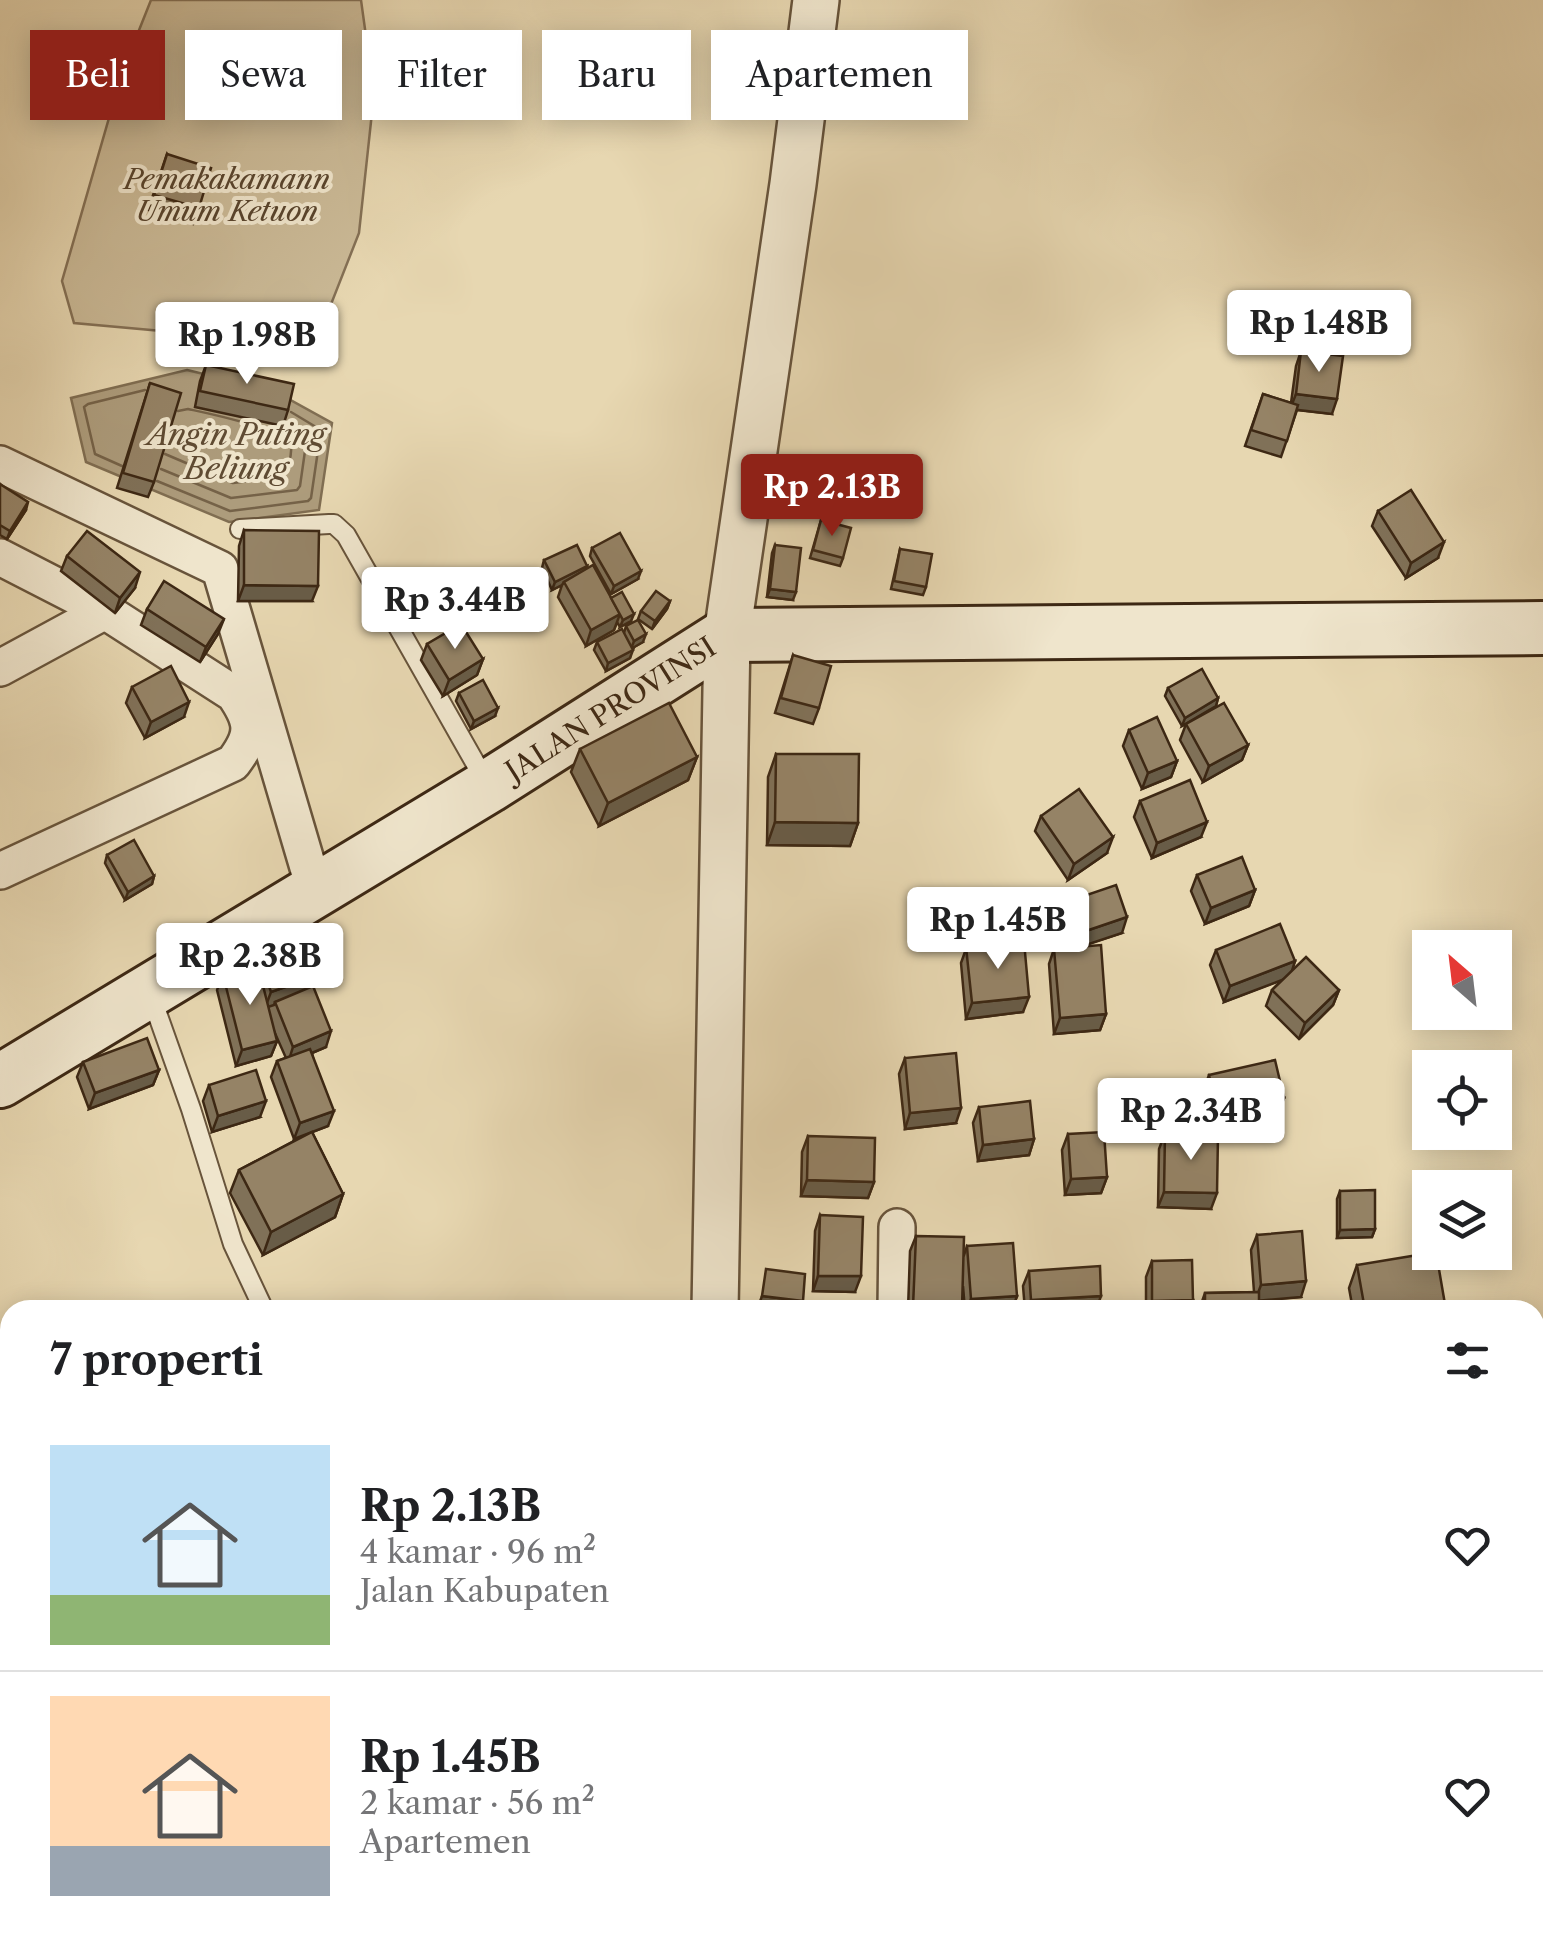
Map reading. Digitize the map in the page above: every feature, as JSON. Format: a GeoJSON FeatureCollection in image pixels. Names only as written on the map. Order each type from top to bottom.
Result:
{"type":"FeatureCollection","features":[{"type":"Feature","properties":{"kind":"main road","name":"JALAN PROVINSI"},"geometry":{"type":"LineString","coordinates":[[0,1081],[489,786],[727,634],[1543,628]]}},
{"type":"Feature","properties":{"kind":"street"},"geometry":{"type":"LineString","coordinates":[[715,1300],[727,634],[816,0]]}},
{"type":"Feature","properties":{"kind":"street"},"geometry":{"type":"LineString","coordinates":[[0,464],[220,569],[315,891]]}},
{"type":"Feature","properties":{"kind":"street"},"geometry":{"type":"LineString","coordinates":[[0,557],[105,610],[234,694],[250,726],[247,744],[233,763],[0,871]]}},
{"type":"Feature","properties":{"kind":"street"},"geometry":{"type":"LineString","coordinates":[[0,668],[105,610]]}},
{"type":"Feature","properties":{"kind":"street"},"geometry":{"type":"LineString","coordinates":[[896,1300],[897,1227]]}},
{"type":"Feature","properties":{"kind":"lane"},"geometry":{"type":"LineString","coordinates":[[240,529],[329,524],[340,528],[489,786]]}},
{"type":"Feature","properties":{"kind":"lane"},"geometry":{"type":"LineString","coordinates":[[149,991],[233,1244],[259,1300]]}},
{"type":"Feature","properties":{"kind":"green space","name":"Pemakakamann Umum Ketuon"},"geometry":{"type":"Polygon","coordinates":[[[151,0],[361,0],[365,30],[362,30],[362,120],[371,120],[359,233],[315,345],[74,323],[62,281],[108,120],[165,120],[165,30],[139,30],[151,0]]]}},
{"type":"Feature","properties":{"kind":"water","name":"Angin Puting Beliung"},"geometry":{"type":"Polygon","coordinates":[[[187,370],[274,391],[332,423],[319,510],[229,522],[86,462],[71,398],[187,370]]]}},
{"type":"Feature","properties":{"kind":"building"},"geometry":{"type":"Polygon","coordinates":[[[167,154],[211,168],[199,208],[154,195],[167,154]]]}},
{"type":"Feature","properties":{"kind":"building"},"geometry":{"type":"Polygon","coordinates":[[[1301,351],[1343,356],[1337,399],[1296,394],[1301,351]]]}},
{"type":"Feature","properties":{"kind":"building"},"geometry":{"type":"Polygon","coordinates":[[[206,365],[294,384],[288,410],[200,391],[206,365]]]}},
{"type":"Feature","properties":{"kind":"building"},"geometry":{"type":"Polygon","coordinates":[[[150,383],[181,393],[154,482],[123,473],[150,383]]]}},
{"type":"Feature","properties":{"kind":"building"},"geometry":{"type":"Polygon","coordinates":[[[1263,394],[1298,405],[1287,441],[1251,430],[1263,394]]]}},
{"type":"Feature","properties":{"kind":"building"},"geometry":{"type":"Polygon","coordinates":[[[0,484],[28,502],[10,531],[0,525],[0,484]]]}},
{"type":"Feature","properties":{"kind":"building"},"geometry":{"type":"Polygon","coordinates":[[[1411,490],[1444,542],[1411,563],[1378,511],[1411,490]]]}},
{"type":"Feature","properties":{"kind":"building"},"geometry":{"type":"Polygon","coordinates":[[[821,520],[851,528],[843,558],[813,550],[821,520]]]}},
{"type":"Feature","properties":{"kind":"building"},"geometry":{"type":"Polygon","coordinates":[[[244,530],[319,531],[318,586],[244,585],[244,530]]]}},
{"type":"Feature","properties":{"kind":"building"},"geometry":{"type":"Polygon","coordinates":[[[87,531],[140,572],[120,598],[67,556],[87,531]]]}},
{"type":"Feature","properties":{"kind":"building"},"geometry":{"type":"Polygon","coordinates":[[[620,533],[641,571],[614,586],[592,548],[620,533]]]}},
{"type":"Feature","properties":{"kind":"building"},"geometry":{"type":"Polygon","coordinates":[[[577,545],[587,566],[555,582],[544,560],[577,545]]]}},
{"type":"Feature","properties":{"kind":"building"},"geometry":{"type":"Polygon","coordinates":[[[775,545],[801,548],[796,592],[770,589],[775,545]]]}},
{"type":"Feature","properties":{"kind":"building"},"geometry":{"type":"Polygon","coordinates":[[[900,549],[932,554],[926,587],[894,581],[900,549]]]}},
{"type":"Feature","properties":{"kind":"building"},"geometry":{"type":"Polygon","coordinates":[[[593,565],[620,614],[591,630],[564,582],[593,565]]]}},
{"type":"Feature","properties":{"kind":"building"},"geometry":{"type":"Polygon","coordinates":[[[164,581],[224,619],[206,647],[147,609],[164,581]]]}},
{"type":"Feature","properties":{"kind":"building"},"geometry":{"type":"Polygon","coordinates":[[[656,591],[670,601],[655,621],[641,611],[656,591]]]}},
{"type":"Feature","properties":{"kind":"building"},"geometry":{"type":"Polygon","coordinates":[[[622,592],[634,614],[623,620],[611,598],[622,592]]]}},
{"type":"Feature","properties":{"kind":"building"},"geometry":{"type":"Polygon","coordinates":[[[638,620],[646,634],[634,641],[626,626],[638,620]]]}},
{"type":"Feature","properties":{"kind":"building"},"geometry":{"type":"Polygon","coordinates":[[[461,624],[483,659],[449,680],[427,644],[461,624]]]}},
{"type":"Feature","properties":{"kind":"building"},"geometry":{"type":"Polygon","coordinates":[[[622,629],[633,650],[608,663],[597,642],[622,629]]]}},
{"type":"Feature","properties":{"kind":"building"},"geometry":{"type":"Polygon","coordinates":[[[793,655],[831,666],[819,708],[781,698],[793,655]]]}},
{"type":"Feature","properties":{"kind":"building"},"geometry":{"type":"Polygon","coordinates":[[[171,666],[189,702],[151,722],[132,687],[171,666]]]}},
{"type":"Feature","properties":{"kind":"building"},"geometry":{"type":"Polygon","coordinates":[[[1202,669],[1218,698],[1185,718],[1168,688],[1202,669]]]}},
{"type":"Feature","properties":{"kind":"building"},"geometry":{"type":"Polygon","coordinates":[[[483,680],[498,708],[474,721],[459,693],[483,680]]]}},
{"type":"Feature","properties":{"kind":"building"},"geometry":{"type":"Polygon","coordinates":[[[669,703],[697,757],[608,803],[580,749],[669,703]]]}},
{"type":"Feature","properties":{"kind":"building"},"geometry":{"type":"Polygon","coordinates":[[[1224,703],[1248,745],[1209,766],[1186,724],[1224,703]]]}},
{"type":"Feature","properties":{"kind":"building"},"geometry":{"type":"Polygon","coordinates":[[[1157,717],[1177,761],[1148,773],[1129,730],[1157,717]]]}},
{"type":"Feature","properties":{"kind":"building"},"geometry":{"type":"Polygon","coordinates":[[[776,754],[859,754],[858,823],[775,822],[776,754]]]}},
{"type":"Feature","properties":{"kind":"building"},"geometry":{"type":"Polygon","coordinates":[[[1190,780],[1207,822],[1157,843],[1140,801],[1190,780]]]}},
{"type":"Feature","properties":{"kind":"building"},"geometry":{"type":"Polygon","coordinates":[[[1079,789],[1113,837],[1074,864],[1041,816],[1079,789]]]}},
{"type":"Feature","properties":{"kind":"building"},"geometry":{"type":"Polygon","coordinates":[[[134,840],[154,876],[128,892],[107,855],[134,840]]]}},
{"type":"Feature","properties":{"kind":"building"},"geometry":{"type":"Polygon","coordinates":[[[1242,857],[1255,890],[1211,908],[1197,875],[1242,857]]]}},
{"type":"Feature","properties":{"kind":"building"},"geometry":{"type":"Polygon","coordinates":[[[1116,885],[1127,917],[1077,934],[1066,902],[1116,885]]]}},
{"type":"Feature","properties":{"kind":"building"},"geometry":{"type":"Polygon","coordinates":[[[1029,891],[1032,928],[970,933],[967,896],[1029,891]]]}},
{"type":"Feature","properties":{"kind":"building"},"geometry":{"type":"Polygon","coordinates":[[[1280,924],[1295,961],[1230,986],[1216,950],[1280,924]]]}},
{"type":"Feature","properties":{"kind":"building"},"geometry":{"type":"Polygon","coordinates":[[[302,931],[317,976],[271,992],[255,947],[302,931]]]}},
{"type":"Feature","properties":{"kind":"building"},"geometry":{"type":"Polygon","coordinates":[[[1024,941],[1029,997],[972,1003],[966,947],[1024,941]]]}},
{"type":"Feature","properties":{"kind":"building"},"geometry":{"type":"Polygon","coordinates":[[[1101,945],[1106,1014],[1060,1018],[1054,949],[1101,945]]]}},
{"type":"Feature","properties":{"kind":"building"},"geometry":{"type":"Polygon","coordinates":[[[1306,957],[1339,990],[1305,1023],[1272,990],[1306,957]]]}},
{"type":"Feature","properties":{"kind":"building"},"geometry":{"type":"Polygon","coordinates":[[[258,966],[277,1041],[242,1050],[223,975],[258,966]]]}},
{"type":"Feature","properties":{"kind":"building"},"geometry":{"type":"Polygon","coordinates":[[[313,986],[331,1031],[293,1047],[275,1002],[313,986]]]}},
{"type":"Feature","properties":{"kind":"building"},"geometry":{"type":"Polygon","coordinates":[[[147,1038],[159,1070],[95,1093],[83,1062],[147,1038]]]}},
{"type":"Feature","properties":{"kind":"building"},"geometry":{"type":"Polygon","coordinates":[[[310,1049],[334,1111],[300,1123],[277,1061],[310,1049]]]}},
{"type":"Feature","properties":{"kind":"building"},"geometry":{"type":"Polygon","coordinates":[[[956,1053],[961,1108],[910,1113],[905,1058],[956,1053]]]}},
{"type":"Feature","properties":{"kind":"building"},"geometry":{"type":"Polygon","coordinates":[[[1275,1060],[1284,1098],[1217,1114],[1209,1075],[1275,1060]]]}},
{"type":"Feature","properties":{"kind":"building"},"geometry":{"type":"Polygon","coordinates":[[[256,1070],[266,1101],[218,1116],[209,1085],[256,1070]]]}},
{"type":"Feature","properties":{"kind":"building"},"geometry":{"type":"Polygon","coordinates":[[[1030,1101],[1034,1139],[983,1145],[979,1107],[1030,1101]]]}},
{"type":"Feature","properties":{"kind":"building"},"geometry":{"type":"Polygon","coordinates":[[[312,1132],[343,1194],[271,1232],[239,1170],[312,1132]]]}},
{"type":"Feature","properties":{"kind":"building"},"geometry":{"type":"Polygon","coordinates":[[[1104,1132],[1107,1177],[1071,1179],[1068,1134],[1104,1132]]]}},
{"type":"Feature","properties":{"kind":"building"},"geometry":{"type":"Polygon","coordinates":[[[1165,1133],[1218,1135],[1217,1193],[1164,1192],[1165,1133]]]}},
{"type":"Feature","properties":{"kind":"building"},"geometry":{"type":"Polygon","coordinates":[[[808,1136],[875,1138],[874,1182],[807,1180],[808,1136]]]}},
{"type":"Feature","properties":{"kind":"building"},"geometry":{"type":"Polygon","coordinates":[[[1375,1190],[1375,1229],[1340,1230],[1340,1191],[1375,1190]]]}},
{"type":"Feature","properties":{"kind":"building"},"geometry":{"type":"Polygon","coordinates":[[[820,1215],[863,1217],[861,1276],[818,1276],[820,1215]]]}},
{"type":"Feature","properties":{"kind":"building"},"geometry":{"type":"Polygon","coordinates":[[[1302,1231],[1306,1281],[1261,1285],[1257,1235],[1302,1231]]]}},
{"type":"Feature","properties":{"kind":"building"},"geometry":{"type":"Polygon","coordinates":[[[916,1236],[964,1237],[962,1300],[913,1300],[916,1236]]]}},
{"type":"Feature","properties":{"kind":"building"},"geometry":{"type":"Polygon","coordinates":[[[1013,1243],[1017,1296],[971,1299],[967,1246],[1013,1243]]]}},
{"type":"Feature","properties":{"kind":"building"},"geometry":{"type":"Polygon","coordinates":[[[1412,1256],[1412,1270],[1439,1270],[1444,1300],[1363,1300],[1357,1265],[1412,1256]]]}},
{"type":"Feature","properties":{"kind":"building"},"geometry":{"type":"Polygon","coordinates":[[[1192,1260],[1193,1300],[1152,1300],[1152,1261],[1192,1260]]]}},
{"type":"Feature","properties":{"kind":"building"},"geometry":{"type":"Polygon","coordinates":[[[1100,1266],[1101,1296],[1031,1300],[1029,1271],[1100,1266]]]}},
{"type":"Feature","properties":{"kind":"building"},"geometry":{"type":"Polygon","coordinates":[[[766,1269],[805,1274],[803,1300],[762,1296],[766,1269]]]}},
{"type":"Feature","properties":{"kind":"building"},"geometry":{"type":"Polygon","coordinates":[[[1259,1292],[1259,1300],[1205,1300],[1205,1293],[1259,1292]]]}}]}
